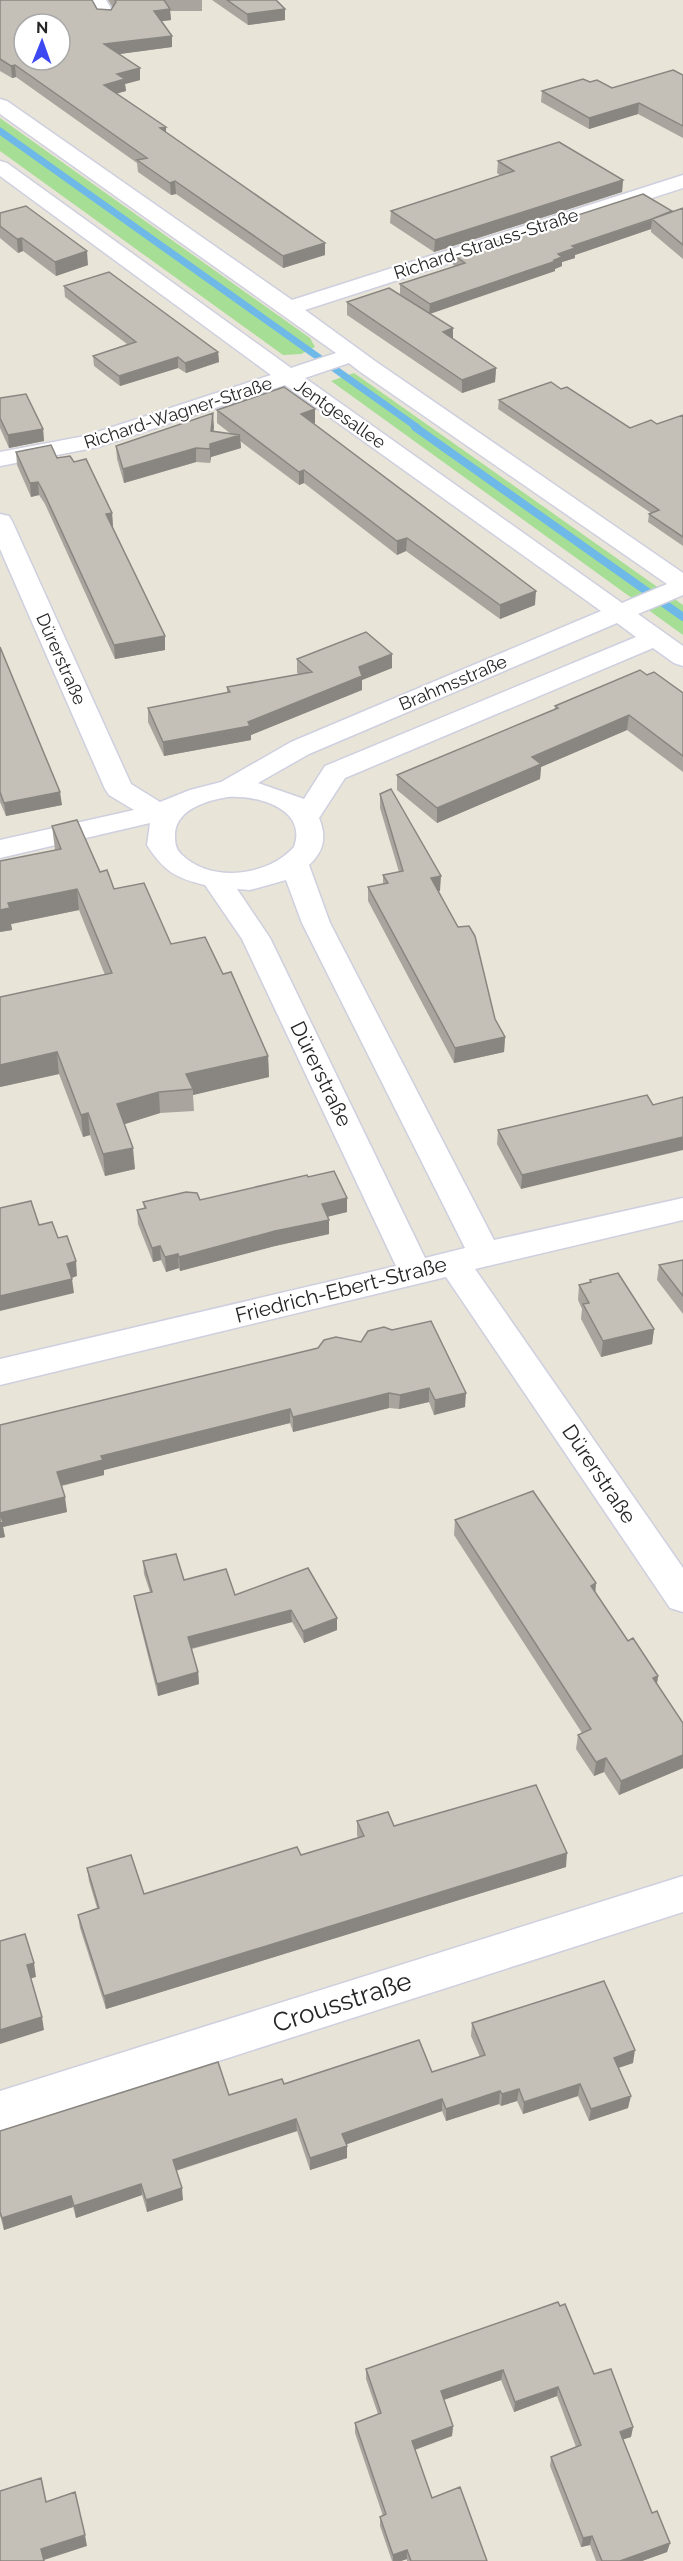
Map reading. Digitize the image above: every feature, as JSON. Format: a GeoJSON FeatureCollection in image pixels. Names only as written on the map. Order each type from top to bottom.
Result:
{"type":"FeatureCollection","features":[{"type":"Feature","properties":{"kind":"street"},"geometry":{"type":"LineString","coordinates":[[0,105],[683,585]]}},
{"type":"Feature","properties":{"kind":"street","name":"Jentgesallee"},"geometry":{"type":"LineString","coordinates":[[0,167],[288,377],[683,658]]}},
{"type":"Feature","properties":{"kind":"street","name":"Richard-Strauss-Straße"},"geometry":{"type":"LineString","coordinates":[[289,308],[681,184]]}},
{"type":"Feature","properties":{"kind":"street","name":"Richard-Wagner-Straße"},"geometry":{"type":"LineString","coordinates":[[0,459],[90,442],[353,355]]}},
{"type":"Feature","properties":{"kind":"street","name":"Dürerstraße"},"geometry":{"type":"LineString","coordinates":[[0,521],[119,789],[169,808]]}},
{"type":"Feature","properties":{"kind":"street","name":"Brahmsstraße"},"geometry":{"type":"LineString","coordinates":[[228,789],[300,748],[683,585]]}},
{"type":"Feature","properties":{"kind":"street","name":"Brahmsstraße"},"geometry":{"type":"LineString","coordinates":[[306,816],[334,772],[655,638]]}},
{"type":"Feature","properties":{"kind":"street"},"geometry":{"type":"LineString","coordinates":[[0,849],[78,834],[169,808],[200,794],[228,789],[259,790],[291,802],[306,816],[311,840],[307,850],[294,864],[266,878],[243,882],[216,881],[195,876],[175,865],[161,846],[161,826],[171,812],[169,808]]}},
{"type":"Feature","properties":{"kind":"street","name":"Dürerstraße"},"geometry":{"type":"LineString","coordinates":[[294,864],[316,924],[469,1258],[683,1597]]}},
{"type":"Feature","properties":{"kind":"street","name":"Dürerstraße"},"geometry":{"type":"LineString","coordinates":[[216,881],[256,938],[416,1273]]}},
{"type":"Feature","properties":{"kind":"street","name":"Friedrich-Ebert-Straße"},"geometry":{"type":"LineString","coordinates":[[0,1372],[416,1273],[469,1258],[683,1209]]}},
{"type":"Feature","properties":{"kind":"street","name":"Crousstraße"},"geometry":{"type":"LineString","coordinates":[[0,2110],[683,1894]]}},
{"type":"Feature","properties":{"kind":"green space"},"geometry":{"type":"Polygon","coordinates":[[[0,118],[310,338],[315,347],[301,354],[283,355],[0,151],[0,118]]]}},
{"type":"Feature","properties":{"kind":"green space"},"geometry":{"type":"Polygon","coordinates":[[[354,373],[683,605],[683,635],[331,381],[354,373]]]}},
{"type":"Feature","properties":{"kind":"building"},"geometry":{"type":"Polygon","coordinates":[[[0,0],[92,0],[97,9],[111,10],[115,0],[164,0],[170,9],[154,11],[172,36],[104,44],[140,68],[117,74],[125,79],[104,85],[166,127],[160,128],[325,243],[283,256],[175,181],[170,183],[137,160],[147,158],[25,72],[72,72],[72,12],[12,12],[11,66],[0,59],[0,0]]]}},
{"type":"Feature","properties":{"kind":"building"},"geometry":{"type":"Polygon","coordinates":[[[227,0],[276,0],[285,9],[247,14],[227,0]]]}},
{"type":"Feature","properties":{"kind":"building"},"geometry":{"type":"Polygon","coordinates":[[[673,70],[683,75],[683,126],[639,103],[589,118],[542,91],[583,79],[590,82],[597,80],[612,88],[673,70]]]}},
{"type":"Feature","properties":{"kind":"building"},"geometry":{"type":"Polygon","coordinates":[[[559,142],[623,180],[435,240],[391,211],[514,171],[498,161],[559,142]]]}},
{"type":"Feature","properties":{"kind":"building"},"geometry":{"type":"Polygon","coordinates":[[[643,194],[672,211],[572,246],[575,248],[558,254],[562,257],[554,260],[556,261],[430,304],[400,284],[465,263],[454,255],[643,194]]]}},
{"type":"Feature","properties":{"kind":"building"},"geometry":{"type":"Polygon","coordinates":[[[26,206],[87,251],[55,262],[22,238],[17,239],[0,226],[0,213],[26,206]]]}},
{"type":"Feature","properties":{"kind":"building"},"geometry":{"type":"Polygon","coordinates":[[[683,208],[683,245],[652,219],[683,208]]]}},
{"type":"Feature","properties":{"kind":"building"},"geometry":{"type":"Polygon","coordinates":[[[109,272],[218,352],[185,363],[178,357],[119,376],[93,356],[136,342],[64,286],[109,272]]]}},
{"type":"Feature","properties":{"kind":"building"},"geometry":{"type":"Polygon","coordinates":[[[389,288],[453,328],[443,332],[496,368],[462,380],[347,302],[389,288]]]}},
{"type":"Feature","properties":{"kind":"building"},"geometry":{"type":"Polygon","coordinates":[[[551,382],[561,389],[567,387],[630,428],[651,420],[657,424],[683,415],[683,537],[649,514],[659,510],[499,400],[551,382]]]}},
{"type":"Feature","properties":{"kind":"building"},"geometry":{"type":"Polygon","coordinates":[[[284,387],[315,409],[301,414],[536,591],[500,605],[407,538],[397,541],[304,470],[299,472],[217,410],[284,387]]]}},
{"type":"Feature","properties":{"kind":"building"},"geometry":{"type":"Polygon","coordinates":[[[26,394],[43,429],[8,435],[0,418],[0,398],[26,394]]]}},
{"type":"Feature","properties":{"kind":"building"},"geometry":{"type":"Polygon","coordinates":[[[213,413],[211,431],[240,435],[210,444],[210,449],[196,448],[123,469],[116,446],[213,413]]]}},
{"type":"Feature","properties":{"kind":"building"},"geometry":{"type":"Polygon","coordinates":[[[51,445],[57,458],[70,456],[74,462],[86,459],[112,513],[106,514],[165,636],[114,645],[43,491],[38,482],[30,483],[16,452],[51,445]]]}},
{"type":"Feature","properties":{"kind":"building"},"geometry":{"type":"Polygon","coordinates":[[[366,632],[392,654],[359,667],[362,676],[248,722],[250,726],[163,742],[148,708],[230,692],[227,687],[312,672],[297,659],[366,632]]]}},
{"type":"Feature","properties":{"kind":"building"},"geometry":{"type":"Polygon","coordinates":[[[0,647],[60,792],[4,803],[0,792],[0,647]]]}},
{"type":"Feature","properties":{"kind":"building"},"geometry":{"type":"Polygon","coordinates":[[[640,670],[647,675],[654,672],[683,693],[683,756],[629,715],[532,757],[541,764],[437,808],[397,775],[558,708],[555,706],[640,670]]]}},
{"type":"Feature","properties":{"kind":"building"},"geometry":{"type":"Polygon","coordinates":[[[391,789],[441,876],[431,878],[458,927],[469,926],[475,936],[495,1019],[505,1037],[455,1048],[368,887],[388,883],[383,875],[403,871],[380,794],[391,789]]]}},
{"type":"Feature","properties":{"kind":"building"},"geometry":{"type":"Polygon","coordinates":[[[77,820],[100,872],[107,870],[114,889],[144,883],[171,944],[205,937],[223,974],[231,972],[268,1056],[186,1074],[193,1089],[159,1092],[117,1104],[133,1148],[103,1154],[88,1113],[81,1115],[57,1052],[0,1065],[0,997],[112,973],[77,889],[8,903],[10,908],[0,910],[0,861],[61,849],[52,826],[77,820]]]}},
{"type":"Feature","properties":{"kind":"building"},"geometry":{"type":"Polygon","coordinates":[[[647,1095],[653,1105],[683,1097],[683,1137],[522,1175],[498,1130],[647,1095]]]}},
{"type":"Feature","properties":{"kind":"building"},"geometry":{"type":"Polygon","coordinates":[[[334,1171],[347,1198],[322,1204],[329,1220],[275,1231],[179,1257],[178,1254],[165,1257],[160,1246],[152,1248],[137,1210],[146,1208],[143,1202],[186,1192],[197,1193],[200,1200],[307,1175],[308,1177],[334,1171]]]}},
{"type":"Feature","properties":{"kind":"building"},"geometry":{"type":"Polygon","coordinates":[[[31,1201],[39,1225],[52,1222],[58,1238],[67,1236],[76,1261],[67,1264],[72,1279],[0,1296],[0,1208],[31,1201]]]}},
{"type":"Feature","properties":{"kind":"building"},"geometry":{"type":"Polygon","coordinates":[[[683,1260],[683,1296],[659,1265],[683,1260]]]}},
{"type":"Feature","properties":{"kind":"building"},"geometry":{"type":"Polygon","coordinates":[[[618,1273],[654,1329],[603,1341],[583,1304],[589,1303],[579,1285],[618,1273]]]}},
{"type":"Feature","properties":{"kind":"building"},"geometry":{"type":"Polygon","coordinates":[[[431,1321],[466,1393],[435,1400],[429,1388],[400,1395],[389,1393],[293,1417],[290,1409],[101,1456],[103,1460],[57,1472],[65,1497],[0,1513],[0,1425],[318,1348],[324,1340],[336,1337],[361,1342],[368,1331],[384,1327],[392,1330],[431,1321]]]}},
{"type":"Feature","properties":{"kind":"building"},"geometry":{"type":"Polygon","coordinates":[[[533,1491],[596,1583],[591,1586],[628,1641],[633,1638],[658,1676],[653,1678],[683,1723],[683,1755],[621,1781],[606,1758],[596,1762],[578,1735],[591,1729],[455,1520],[533,1491]]]}},
{"type":"Feature","properties":{"kind":"building"},"geometry":{"type":"Polygon","coordinates":[[[176,1554],[184,1580],[226,1569],[235,1595],[308,1568],[337,1618],[303,1631],[291,1610],[188,1637],[198,1672],[157,1684],[134,1596],[152,1592],[143,1561],[176,1554]]]}},
{"type":"Feature","properties":{"kind":"building"},"geometry":{"type":"Polygon","coordinates":[[[536,1785],[567,1853],[104,1996],[78,1915],[99,1908],[87,1868],[131,1855],[144,1894],[297,1847],[301,1855],[364,1836],[357,1821],[388,1812],[394,1826],[536,1785]]]}},
{"type":"Feature","properties":{"kind":"building"},"geometry":{"type":"Polygon","coordinates":[[[25,1934],[34,1963],[27,1965],[42,2017],[0,2030],[0,1941],[25,1934]]]}},
{"type":"Feature","properties":{"kind":"building"},"geometry":{"type":"Polygon","coordinates":[[[604,1981],[635,2050],[614,2058],[631,2096],[591,2109],[580,2084],[524,2102],[519,2089],[502,2094],[500,2091],[446,2109],[442,2099],[342,2134],[347,2146],[310,2158],[296,2119],[173,2160],[182,2188],[146,2200],[141,2184],[74,2206],[71,2196],[2,2218],[0,2212],[0,2131],[218,2062],[229,2095],[282,2079],[284,2084],[419,2040],[432,2072],[485,2055],[472,2023],[604,1981]]]}},
{"type":"Feature","properties":{"kind":"building"},"geometry":{"type":"Polygon","coordinates":[[[558,2302],[560,2306],[565,2304],[594,2374],[611,2369],[633,2427],[620,2432],[652,2513],[657,2511],[670,2543],[620,2561],[602,2561],[592,2536],[583,2538],[551,2457],[581,2445],[558,2387],[515,2402],[503,2370],[441,2391],[453,2426],[412,2441],[432,2498],[460,2487],[487,2561],[411,2561],[407,2550],[393,2555],[380,2517],[386,2514],[355,2423],[381,2413],[366,2369],[558,2302]]]}},
{"type":"Feature","properties":{"kind":"building"},"geometry":{"type":"Polygon","coordinates":[[[41,2478],[46,2502],[75,2492],[85,2535],[41,2549],[44,2561],[0,2561],[0,2491],[41,2478]]]}},
{"type":"Feature","properties":{"kind":"waterway"},"geometry":{"type":"LineString","coordinates":[[0,131],[418,428]]}},
{"type":"Feature","properties":{"kind":"waterway"},"geometry":{"type":"LineString","coordinates":[[415,427],[683,617]]}}]}
